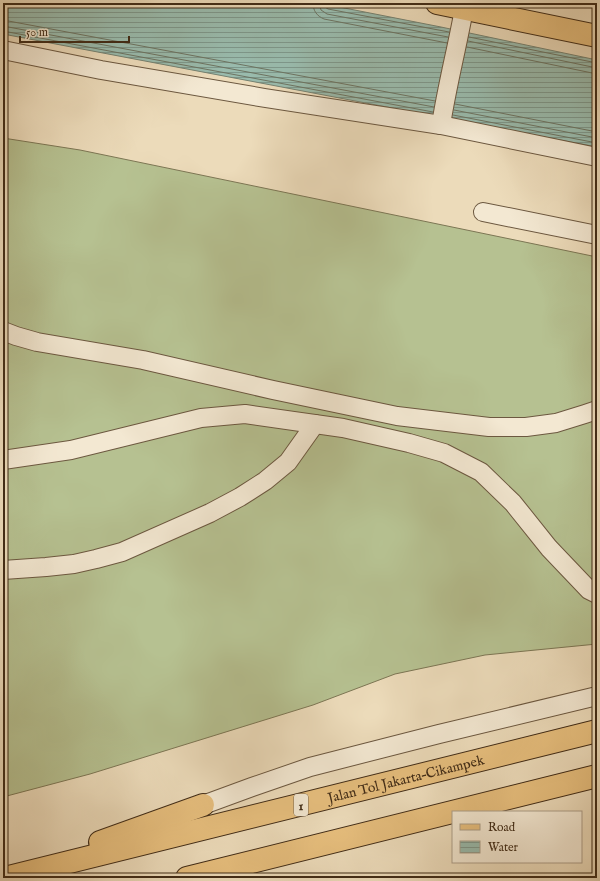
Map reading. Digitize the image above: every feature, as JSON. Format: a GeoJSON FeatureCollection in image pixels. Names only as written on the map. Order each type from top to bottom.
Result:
{"type":"FeatureCollection","features":[{"type":"Feature","properties":{"kind":"main road"},"geometry":{"type":"LineString","coordinates":[[437,3],[597,36]]}},
{"type":"Feature","properties":{"kind":"main road","name":"Jalan Tol Jakarta–Cikampek"},"geometry":{"type":"LineString","coordinates":[[4,877],[597,731]]}},
{"type":"Feature","properties":{"kind":"main road"},"geometry":{"type":"LineString","coordinates":[[457,811],[597,776]]}},
{"type":"Feature","properties":{"kind":"main road"},"geometry":{"type":"LineString","coordinates":[[4,877],[203,805]]}},
{"type":"Feature","properties":{"kind":"main road"},"geometry":{"type":"LineString","coordinates":[[188,878],[452,812]]}},
{"type":"Feature","properties":{"kind":"street"},"geometry":{"type":"LineString","coordinates":[[441,125],[444,102],[464,9]]}},
{"type":"Feature","properties":{"kind":"street"},"geometry":{"type":"LineString","coordinates":[[3,50],[100,70],[257,97],[441,125],[597,157]]}},
{"type":"Feature","properties":{"kind":"street"},"geometry":{"type":"LineString","coordinates":[[483,212],[597,235]]}},
{"type":"Feature","properties":{"kind":"street"},"geometry":{"type":"LineString","coordinates":[[3,331],[37,342],[143,360],[273,390],[397,416],[489,427],[526,427],[556,423],[597,410]]}},
{"type":"Feature","properties":{"kind":"street"},"geometry":{"type":"LineString","coordinates":[[3,460],[71,450],[201,418],[245,414],[343,428],[410,443],[444,453],[480,472],[513,503],[549,548],[589,590],[597,594]]}},
{"type":"Feature","properties":{"kind":"street"},"geometry":{"type":"LineString","coordinates":[[3,570],[60,565],[96,559],[122,552],[210,513],[240,497],[265,481],[288,462],[315,424]]}},
{"type":"Feature","properties":{"kind":"street"},"geometry":{"type":"LineString","coordinates":[[203,805],[310,767],[597,696]]}},
{"type":"Feature","properties":{"kind":"green space"},"geometry":{"type":"Polygon","coordinates":[[[3,138],[80,150],[597,257],[597,644],[485,655],[395,674],[313,705],[90,774],[3,797],[3,138]]]}},
{"type":"Feature","properties":{"kind":"water"},"geometry":{"type":"Polygon","coordinates":[[[3,3],[319,3],[597,60],[597,147],[3,34],[3,3]]]}}]}
